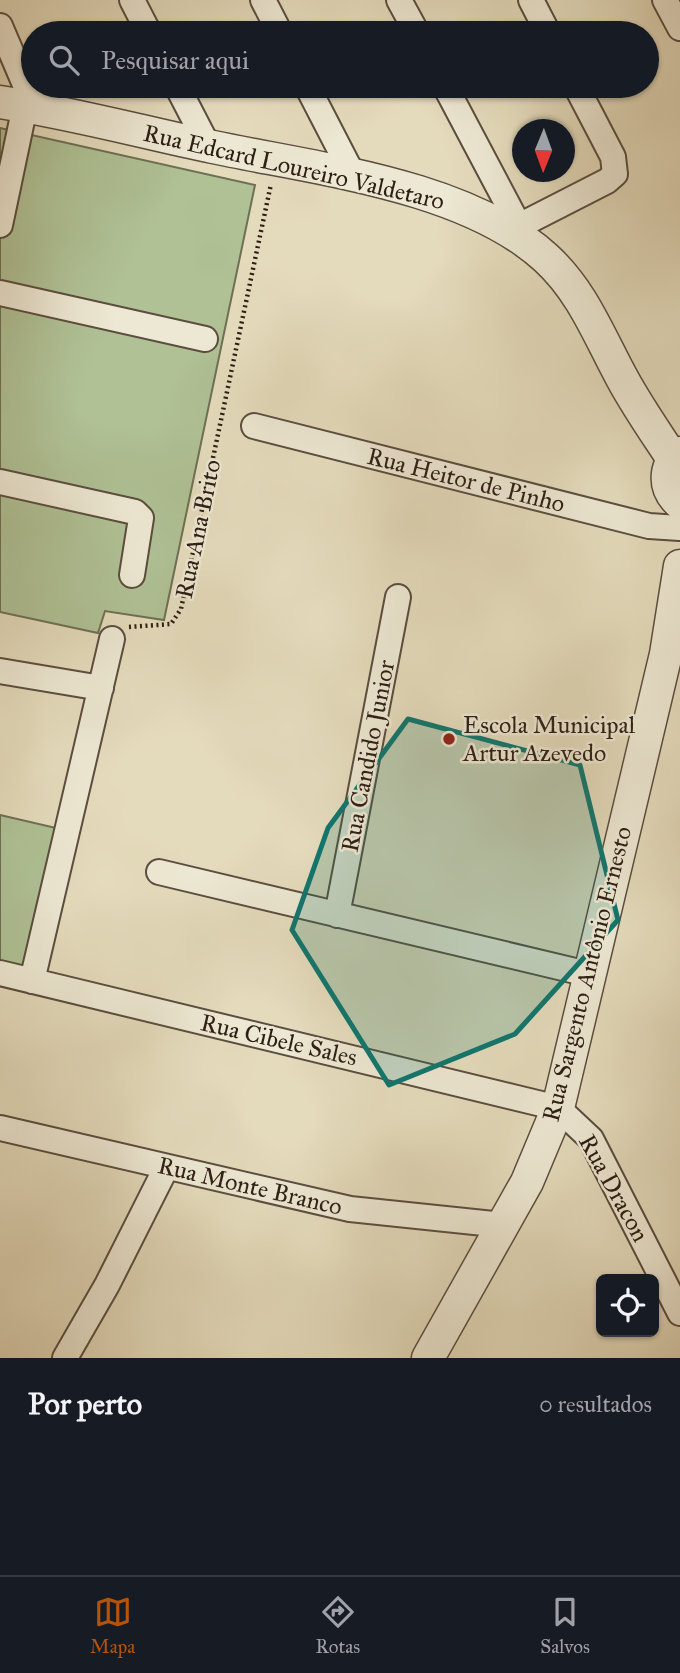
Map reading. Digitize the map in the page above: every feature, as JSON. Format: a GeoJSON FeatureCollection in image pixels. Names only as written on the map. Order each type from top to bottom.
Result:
{"type":"FeatureCollection","features":[{"type":"Feature","properties":{"kind":"street"},"geometry":{"type":"LineString","coordinates":[[132,0],[143,21]]}},
{"type":"Feature","properties":{"kind":"street"},"geometry":{"type":"LineString","coordinates":[[263,0],[274,21]]}},
{"type":"Feature","properties":{"kind":"street"},"geometry":{"type":"LineString","coordinates":[[400,0],[411,21]]}},
{"type":"Feature","properties":{"kind":"street"},"geometry":{"type":"LineString","coordinates":[[531,0],[542,21]]}},
{"type":"Feature","properties":{"kind":"street"},"geometry":{"type":"LineString","coordinates":[[666,0],[680,28]]}},
{"type":"Feature","properties":{"kind":"street"},"geometry":{"type":"LineString","coordinates":[[0,26],[20,105],[0,225]]}},
{"type":"Feature","properties":{"kind":"street"},"geometry":{"type":"LineString","coordinates":[[183,98],[208,146]]}},
{"type":"Feature","properties":{"kind":"street"},"geometry":{"type":"LineString","coordinates":[[313,98],[354,177]]}},
{"type":"Feature","properties":{"kind":"street"},"geometry":{"type":"LineString","coordinates":[[451,98],[517,230],[607,181],[615,174],[613,158],[582,98]]}},
{"type":"Feature","properties":{"kind":"street","name":"Rua Edcard Loureiro Valdetaro"},"geometry":{"type":"LineString","coordinates":[[20,105],[354,177],[433,197],[517,230],[573,287],[601,333],[621,377],[676,456]]}},
{"type":"Feature","properties":{"kind":"street"},"geometry":{"type":"LineString","coordinates":[[0,293],[205,339]]}},
{"type":"Feature","properties":{"kind":"street","name":"Rua Heitor de Pinho"},"geometry":{"type":"LineString","coordinates":[[254,426],[649,526],[680,528]]}},
{"type":"Feature","properties":{"kind":"street"},"geometry":{"type":"LineString","coordinates":[[676,456],[667,479],[669,489],[680,503]]}},
{"type":"Feature","properties":{"kind":"street"},"geometry":{"type":"LineString","coordinates":[[0,482],[135,512],[141,518],[132,575]]}},
{"type":"Feature","properties":{"kind":"street","name":"Rua Sargento Antônio Ernesto"},"geometry":{"type":"LineString","coordinates":[[428,1358],[527,1182],[558,1108],[666,654],[680,566]]}},
{"type":"Feature","properties":{"kind":"street","name":"Rua Candido Junior"},"geometry":{"type":"LineString","coordinates":[[337,915],[398,597]]}},
{"type":"Feature","properties":{"kind":"street"},"geometry":{"type":"LineString","coordinates":[[32,981],[112,639]]}},
{"type":"Feature","properties":{"kind":"street"},"geometry":{"type":"LineString","coordinates":[[0,671],[101,688]]}},
{"type":"Feature","properties":{"kind":"street"},"geometry":{"type":"LineString","coordinates":[[159,872],[588,974]]}},
{"type":"Feature","properties":{"kind":"street","name":"Rua Cibele Sales"},"geometry":{"type":"LineString","coordinates":[[0,974],[558,1108]]}},
{"type":"Feature","properties":{"kind":"street","name":"Rua Dracon"},"geometry":{"type":"LineString","coordinates":[[558,1108],[591,1139],[680,1312]]}},
{"type":"Feature","properties":{"kind":"street","name":"Rua Monte Branco"},"geometry":{"type":"LineString","coordinates":[[0,1128],[350,1209],[503,1225]]}},
{"type":"Feature","properties":{"kind":"street"},"geometry":{"type":"LineString","coordinates":[[65,1358],[107,1284],[166,1168]]}},
{"type":"Feature","properties":{"kind":"path","name":"Rua Ana Brito"},"geometry":{"type":"LineString","coordinates":[[112,639],[124,627],[161,626],[171,624],[178,617],[270,188]]}},
{"type":"Feature","properties":{"kind":"highlighted area"},"geometry":{"type":"Polygon","coordinates":[[[408,719],[580,765],[618,920],[515,1034],[389,1085],[292,930],[328,828],[408,719]]]}},
{"type":"Feature","properties":{"kind":"green space"},"geometry":{"type":"Polygon","coordinates":[[[0,128],[255,185],[164,620],[105,611],[98,633],[0,612],[0,128]]]}},
{"type":"Feature","properties":{"kind":"green space"},"geometry":{"type":"Polygon","coordinates":[[[0,815],[56,828],[23,967],[0,962],[0,815]]]}},
{"type":"Feature","properties":{"kind":"place","name":"Escola Municipal Artur Azevedo"},"geometry":{"type":"Point","coordinates":[449,739]}}]}
